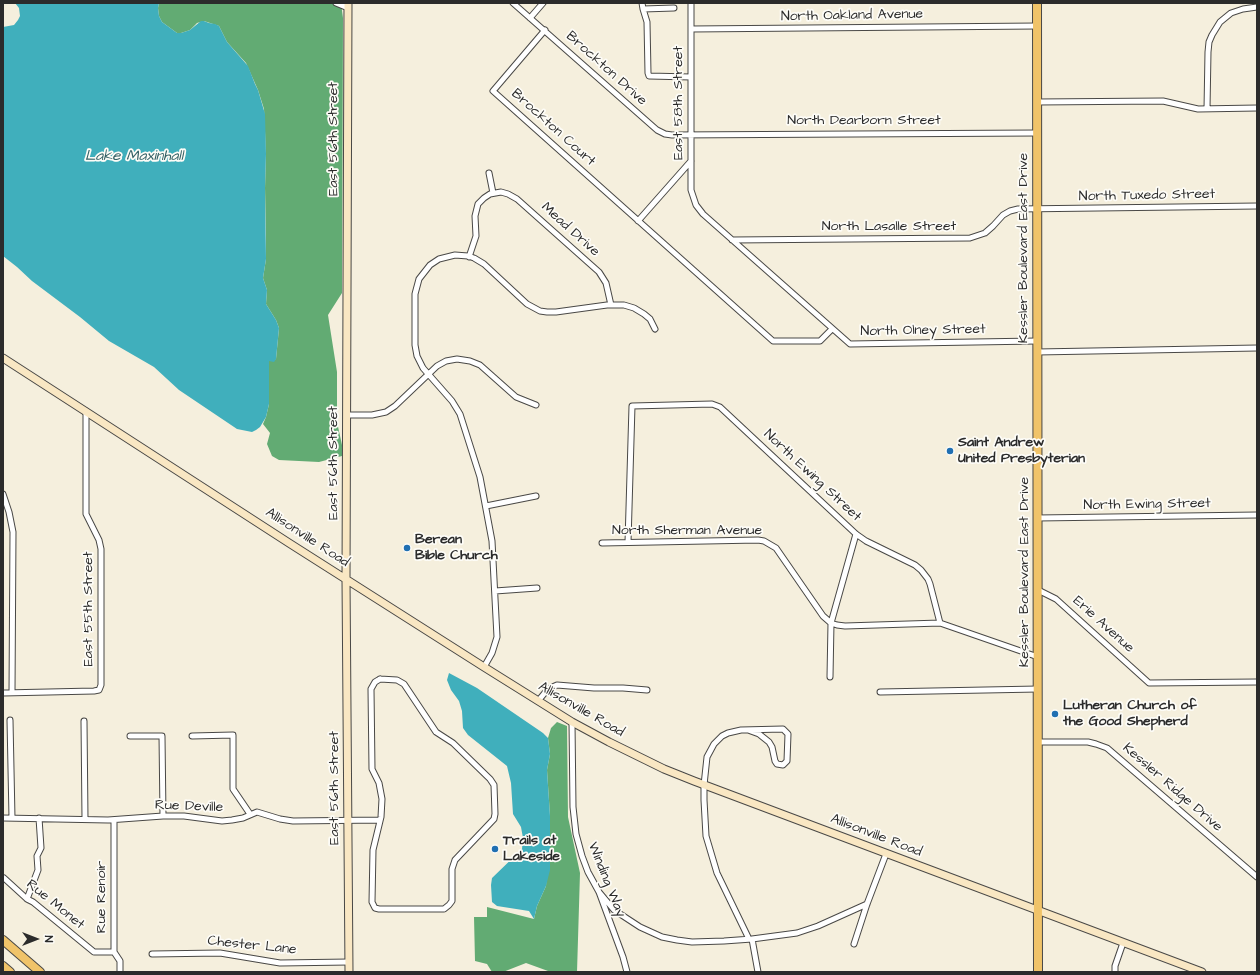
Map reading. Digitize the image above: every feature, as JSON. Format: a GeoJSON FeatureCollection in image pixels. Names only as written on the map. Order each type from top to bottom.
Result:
{"type":"FeatureCollection","features":[{"type":"Feature","properties":{"kind":"main road","name":"Kessler Boulevard East Drive"},"geometry":{"type":"LineString","coordinates":[[1037,3],[1038,972]]}},
{"type":"Feature","properties":{"kind":"main road","name":"East 56th Street"},"geometry":{"type":"LineString","coordinates":[[348,6],[346,579],[349,972]]}},
{"type":"Feature","properties":{"kind":"main road","name":"Allisonville Road"},"geometry":{"type":"LineString","coordinates":[[3,358],[484,667],[572,722],[631,754],[704,785],[1202,972]]}},
{"type":"Feature","properties":{"kind":"main road"},"geometry":{"type":"LineString","coordinates":[[3,940],[40,972]]}},
{"type":"Feature","properties":{"kind":"main road"},"geometry":{"type":"LineString","coordinates":[[3,966],[10,972]]}},
{"type":"Feature","properties":{"kind":"street"},"geometry":{"type":"LineString","coordinates":[[336,3],[348,6]]}},
{"type":"Feature","properties":{"kind":"street","name":"Brockton Drive"},"geometry":{"type":"LineString","coordinates":[[513,3],[657,130],[668,135],[691,135]]}},
{"type":"Feature","properties":{"kind":"street"},"geometry":{"type":"LineString","coordinates":[[530,18],[543,3]]}},
{"type":"Feature","properties":{"kind":"street","name":"East 58th Street"},"geometry":{"type":"LineString","coordinates":[[691,3],[691,190],[694,202],[700,211],[732,240]]}},
{"type":"Feature","properties":{"kind":"street"},"geometry":{"type":"LineString","coordinates":[[674,8],[642,6],[647,22],[648,73],[650,76],[691,77]]}},
{"type":"Feature","properties":{"kind":"street"},"geometry":{"type":"LineString","coordinates":[[1207,109],[1208,52],[1209,42],[1212,35],[1220,22],[1231,14],[1246,8],[1257,7]]}},
{"type":"Feature","properties":{"kind":"street","name":"North Oakland Avenue"},"geometry":{"type":"LineString","coordinates":[[691,29],[1037,26]]}},
{"type":"Feature","properties":{"kind":"street","name":"Brockton Court"},"geometry":{"type":"LineString","coordinates":[[544,30],[493,91],[772,341],[820,341],[832,329]]}},
{"type":"Feature","properties":{"kind":"street"},"geometry":{"type":"LineString","coordinates":[[1037,102],[1163,101],[1207,109],[1257,108]]}},
{"type":"Feature","properties":{"kind":"street","name":"North Dearborn Street"},"geometry":{"type":"LineString","coordinates":[[691,135],[1037,133]]}},
{"type":"Feature","properties":{"kind":"street"},"geometry":{"type":"LineString","coordinates":[[638,220],[691,161]]}},
{"type":"Feature","properties":{"kind":"street"},"geometry":{"type":"LineString","coordinates":[[470,257],[476,236],[474,216],[477,206],[484,198],[493,194],[489,173]]}},
{"type":"Feature","properties":{"kind":"street","name":"Mead Drive"},"geometry":{"type":"LineString","coordinates":[[493,194],[506,193],[515,197],[589,263],[604,278],[609,291],[611,305]]}},
{"type":"Feature","properties":{"kind":"street","name":"North Tuxedo Street"},"geometry":{"type":"LineString","coordinates":[[1037,210],[1257,206]]}},
{"type":"Feature","properties":{"kind":"street","name":"North Lasalle Street"},"geometry":{"type":"LineString","coordinates":[[732,240],[970,238],[985,233],[1003,215],[1010,211],[1018,209],[1037,210]]}},
{"type":"Feature","properties":{"kind":"street"},"geometry":{"type":"LineString","coordinates":[[732,240],[832,329]]}},
{"type":"Feature","properties":{"kind":"street"},"geometry":{"type":"LineString","coordinates":[[484,667],[497,640],[493,547],[480,477],[460,414],[452,401],[420,363],[416,350],[415,294],[419,279],[430,265],[439,259],[455,255],[470,257],[484,264],[527,304],[540,311],[556,312],[611,305],[627,306],[640,310],[650,319],[655,329]]}},
{"type":"Feature","properties":{"kind":"street","name":"North Olney Street"},"geometry":{"type":"LineString","coordinates":[[832,329],[850,344],[1037,341]]}},
{"type":"Feature","properties":{"kind":"street"},"geometry":{"type":"LineString","coordinates":[[1037,352],[1257,348]]}},
{"type":"Feature","properties":{"kind":"street"},"geometry":{"type":"LineString","coordinates":[[347,415],[372,415],[386,412],[395,406],[437,366],[446,361],[460,359],[470,361],[484,368],[516,397],[536,405]]}},
{"type":"Feature","properties":{"kind":"street","name":"North Ewing Street"},"geometry":{"type":"LineString","coordinates":[[628,542],[632,406],[709,403],[717,406],[856,534],[888,553],[915,565],[921,570],[930,584],[940,623]]}},
{"type":"Feature","properties":{"kind":"street","name":"East 55th Street"},"geometry":{"type":"LineString","coordinates":[[12,693],[94,691],[99,690],[101,685],[101,549],[99,540],[88,520],[86,510],[86,411]]}},
{"type":"Feature","properties":{"kind":"street"},"geometry":{"type":"LineString","coordinates":[[3,494],[9,512],[13,532],[12,693],[3,693]]}},
{"type":"Feature","properties":{"kind":"street"},"geometry":{"type":"LineString","coordinates":[[486,506],[536,496]]}},
{"type":"Feature","properties":{"kind":"street","name":"North Ewing Street"},"geometry":{"type":"LineString","coordinates":[[1037,518],[1257,515]]}},
{"type":"Feature","properties":{"kind":"street"},"geometry":{"type":"LineString","coordinates":[[830,677],[831,623],[856,534]]}},
{"type":"Feature","properties":{"kind":"street","name":"North Sherman Avenue"},"geometry":{"type":"LineString","coordinates":[[602,543],[766,541],[776,548],[821,614],[831,623]]}},
{"type":"Feature","properties":{"kind":"street"},"geometry":{"type":"LineString","coordinates":[[496,591],[537,588]]}},
{"type":"Feature","properties":{"kind":"street","name":"Erie Avenue"},"geometry":{"type":"LineString","coordinates":[[1038,590],[1056,599],[1149,683],[1257,682]]}},
{"type":"Feature","properties":{"kind":"street"},"geometry":{"type":"LineString","coordinates":[[831,623],[845,626],[940,623],[1038,657]]}},
{"type":"Feature","properties":{"kind":"street"},"geometry":{"type":"LineString","coordinates":[[386,679],[397,680],[404,684],[436,732],[453,743],[490,778],[495,788],[495,814],[493,820],[455,860],[452,869],[452,901],[444,909],[379,909],[374,906],[372,902],[373,850],[380,820],[382,794],[379,783],[372,769],[371,689],[375,682],[386,679]]}},
{"type":"Feature","properties":{"kind":"street"},"geometry":{"type":"LineString","coordinates":[[538,701],[548,690],[557,686],[647,690]]}},
{"type":"Feature","properties":{"kind":"street"},"geometry":{"type":"LineString","coordinates":[[880,692],[1038,689]]}},
{"type":"Feature","properties":{"kind":"street"},"geometry":{"type":"LineString","coordinates":[[10,720],[12,818]]}},
{"type":"Feature","properties":{"kind":"street"},"geometry":{"type":"LineString","coordinates":[[84,720],[85,819]]}},
{"type":"Feature","properties":{"kind":"street","name":"Winding Way"},"geometry":{"type":"LineString","coordinates":[[572,722],[573,808],[575,831],[585,866],[598,892],[627,972]]}},
{"type":"Feature","properties":{"kind":"street"},"geometry":{"type":"LineString","coordinates":[[748,730],[759,734],[769,742],[777,764],[781,766],[786,763],[788,759],[788,734],[783,729],[737,730],[722,736],[714,744],[707,756],[704,785],[704,812],[706,836],[717,873],[750,939],[758,972]]}},
{"type":"Feature","properties":{"kind":"street"},"geometry":{"type":"LineString","coordinates":[[192,736],[233,735],[233,789],[250,814]]}},
{"type":"Feature","properties":{"kind":"street"},"geometry":{"type":"LineString","coordinates":[[130,736],[162,736],[163,816]]}},
{"type":"Feature","properties":{"kind":"street","name":"Kessler Ridge Drive"},"geometry":{"type":"LineString","coordinates":[[1038,742],[1088,742],[1107,748],[1257,876]]}},
{"type":"Feature","properties":{"kind":"street","name":"Rue Deville"},"geometry":{"type":"LineString","coordinates":[[3,818],[114,820],[184,816],[232,820],[257,812],[280,819],[293,820],[380,820]]}},
{"type":"Feature","properties":{"kind":"street"},"geometry":{"type":"LineString","coordinates":[[27,899],[38,870],[37,856],[41,848],[39,818]]}},
{"type":"Feature","properties":{"kind":"street","name":"Rue Renoir"},"geometry":{"type":"LineString","coordinates":[[114,820],[114,952],[120,960],[120,972]]}},
{"type":"Feature","properties":{"kind":"street"},"geometry":{"type":"LineString","coordinates":[[854,944],[886,854]]}},
{"type":"Feature","properties":{"kind":"street","name":"Rue Monet"},"geometry":{"type":"LineString","coordinates":[[4,878],[27,899],[33,902],[94,952],[114,952]]}},
{"type":"Feature","properties":{"kind":"street"},"geometry":{"type":"LineString","coordinates":[[598,892],[614,910],[640,927],[673,940],[692,942],[780,936],[818,926],[867,904]]}},
{"type":"Feature","properties":{"kind":"street"},"geometry":{"type":"LineString","coordinates":[[1115,972],[1115,966],[1123,943]]}},
{"type":"Feature","properties":{"kind":"street","name":"Chester Lane"},"geometry":{"type":"LineString","coordinates":[[152,954],[220,953],[280,963],[349,962]]}},
{"type":"Feature","properties":{"kind":"green space"},"geometry":{"type":"Polygon","coordinates":[[[159,3],[341,3],[343,18],[342,293],[328,315],[337,372],[337,422],[342,445],[342,456],[319,462],[279,460],[272,456],[267,444],[270,433],[263,424],[269,404],[269,361],[276,359],[279,328],[266,304],[267,290],[263,278],[266,259],[266,154],[264,109],[258,90],[246,63],[227,42],[219,26],[204,21],[197,23],[190,30],[177,33],[162,22],[159,16],[159,3]]]}},
{"type":"Feature","properties":{"kind":"green space"},"geometry":{"type":"Polygon","coordinates":[[[557,722],[567,726],[568,817],[580,873],[577,972],[548,972],[526,963],[503,972],[492,972],[487,964],[475,961],[474,917],[487,917],[487,907],[534,919],[537,906],[546,886],[550,816],[547,770],[550,754],[548,738],[551,728],[557,722]]]}},
{"type":"Feature","properties":{"kind":"water","name":"Lake Maxinhall"},"geometry":{"type":"Polygon","coordinates":[[[15,3],[159,3],[159,16],[162,22],[177,33],[190,30],[201,21],[219,26],[227,42],[248,66],[258,90],[265,114],[266,259],[263,278],[267,290],[266,304],[279,328],[276,359],[274,362],[269,361],[269,404],[266,417],[260,427],[256,430],[252,432],[237,429],[179,390],[154,367],[109,341],[32,281],[3,256],[3,27],[14,25],[20,16],[19,8],[15,3]]]}},
{"type":"Feature","properties":{"kind":"water"},"geometry":{"type":"Polygon","coordinates":[[[449,673],[477,688],[543,733],[548,738],[550,754],[547,770],[550,816],[550,870],[534,919],[529,911],[497,906],[492,902],[492,878],[522,849],[523,838],[521,827],[513,814],[511,783],[507,766],[468,735],[463,728],[462,711],[459,701],[451,690],[447,680],[449,673]]]}},
{"type":"Feature","properties":{"kind":"place","name":"Saint Andrew United Presbyterian"},"geometry":{"type":"Point","coordinates":[950,451]}},
{"type":"Feature","properties":{"kind":"place","name":"Berean Bible Church"},"geometry":{"type":"Point","coordinates":[407,548]}},
{"type":"Feature","properties":{"kind":"place","name":"Lutheran Church of the Good Shepherd"},"geometry":{"type":"Point","coordinates":[1055,714]}},
{"type":"Feature","properties":{"kind":"place","name":"Trails at Lakeside"},"geometry":{"type":"Point","coordinates":[495,849]}}]}
